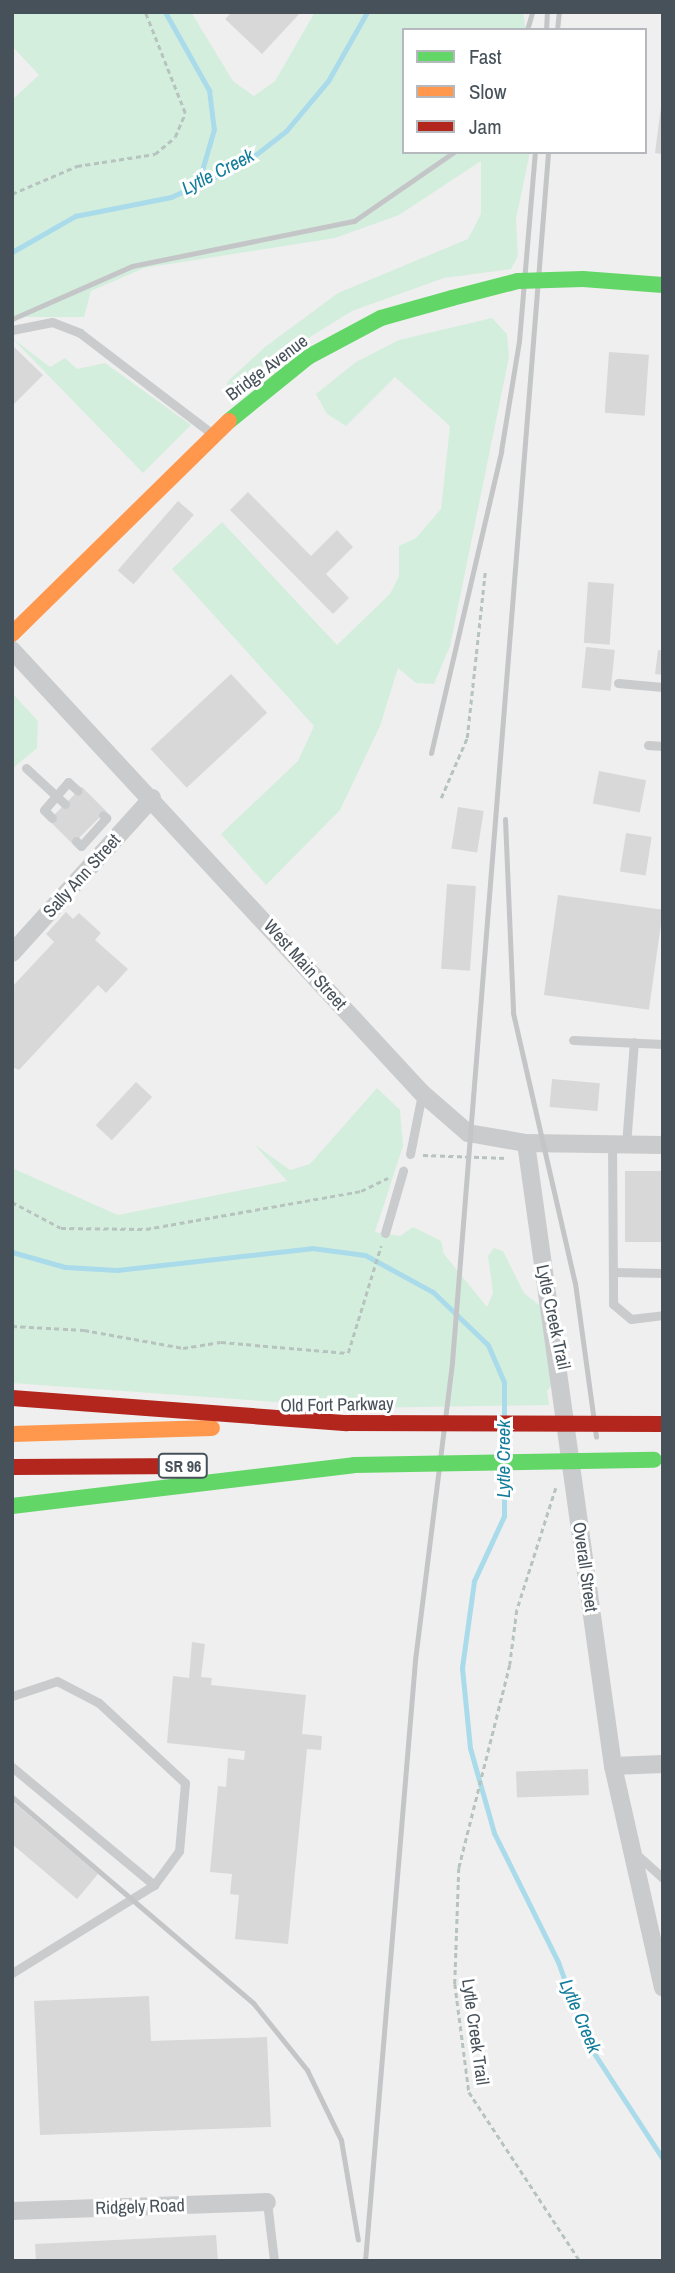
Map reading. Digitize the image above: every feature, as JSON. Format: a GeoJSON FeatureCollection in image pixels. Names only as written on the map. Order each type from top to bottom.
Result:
{"type":"FeatureCollection","features":[{"type":"Feature","properties":{"kind":"main road","name":"Bridge Avenue"},"geometry":{"type":"LineString","coordinates":[[12,634],[215,436],[308,357],[381,318],[518,281],[583,279],[663,285]]}},
{"type":"Feature","properties":{"kind":"main road"},"geometry":{"type":"LineString","coordinates":[[12,1398],[347,1423]]}},
{"type":"Feature","properties":{"kind":"main road","name":"Old Fort Parkway"},"geometry":{"type":"LineString","coordinates":[[12,1434],[347,1423],[663,1424]]}},
{"type":"Feature","properties":{"kind":"main road","name":"SR 96"},"geometry":{"type":"LineString","coordinates":[[12,1467],[658,1460]]}},
{"type":"Feature","properties":{"kind":"main road"},"geometry":{"type":"LineString","coordinates":[[12,1506],[354,1465]]}},
{"type":"Feature","properties":{"kind":"street","name":"West Main Street"},"geometry":{"type":"LineString","coordinates":[[12,650],[152,798],[422,1093],[468,1133],[526,1143],[663,1145]]}},
{"type":"Feature","properties":{"kind":"street","name":"Sally Ann Street"},"geometry":{"type":"LineString","coordinates":[[12,953],[152,798]]}},
{"type":"Feature","properties":{"kind":"street","name":"Overall Street"},"geometry":{"type":"LineString","coordinates":[[526,1143],[613,1766],[628,1847],[663,1987]]}},
{"type":"Feature","properties":{"kind":"street"},"geometry":{"type":"LineString","coordinates":[[613,1766],[663,1764]]}},
{"type":"Feature","properties":{"kind":"street","name":"Ridgely Road"},"geometry":{"type":"LineString","coordinates":[[12,2211],[267,2202]]}},
{"type":"Feature","properties":{"kind":"lane"},"geometry":{"type":"LineString","coordinates":[[12,330],[52,322],[79,332],[215,436]]}},
{"type":"Feature","properties":{"kind":"lane"},"geometry":{"type":"LineString","coordinates":[[618,683],[663,687]]}},
{"type":"Feature","properties":{"kind":"lane"},"geometry":{"type":"LineString","coordinates":[[648,745],[663,746]]}},
{"type":"Feature","properties":{"kind":"lane"},"geometry":{"type":"LineString","coordinates":[[26,768],[65,804]]}},
{"type":"Feature","properties":{"kind":"lane"},"geometry":{"type":"LineString","coordinates":[[51,818],[44,810],[68,782],[78,791]]}},
{"type":"Feature","properties":{"kind":"lane"},"geometry":{"type":"LineString","coordinates":[[76,841],[81,846],[92,830],[106,818],[103,815]]}},
{"type":"Feature","properties":{"kind":"lane"},"geometry":{"type":"LineString","coordinates":[[92,830],[109,846]]}},
{"type":"Feature","properties":{"kind":"lane"},"geometry":{"type":"LineString","coordinates":[[573,1040],[663,1044]]}},
{"type":"Feature","properties":{"kind":"lane"},"geometry":{"type":"LineString","coordinates":[[634,1042],[619,1144],[613,1304],[622,1314],[663,1315]]}},
{"type":"Feature","properties":{"kind":"lane"},"geometry":{"type":"LineString","coordinates":[[410,1154],[422,1093]]}},
{"type":"Feature","properties":{"kind":"lane"},"geometry":{"type":"LineString","coordinates":[[385,1233],[404,1171]]}},
{"type":"Feature","properties":{"kind":"lane"},"geometry":{"type":"LineString","coordinates":[[613,1272],[663,1273]]}},
{"type":"Feature","properties":{"kind":"lane"},"geometry":{"type":"LineString","coordinates":[[12,1696],[57,1681],[99,1703],[182,1776],[179,1851],[154,1885],[12,1973]]}},
{"type":"Feature","properties":{"kind":"lane"},"geometry":{"type":"LineString","coordinates":[[12,1767],[154,1885]]}},
{"type":"Feature","properties":{"kind":"lane"},"geometry":{"type":"LineString","coordinates":[[628,1847],[663,1878]]}},
{"type":"Feature","properties":{"kind":"lane"},"geometry":{"type":"LineString","coordinates":[[267,2202],[274,2261]]}},
{"type":"Feature","properties":{"kind":"path"},"geometry":{"type":"LineString","coordinates":[[12,194],[77,166],[155,154],[175,137],[186,113],[145,12]]}},
{"type":"Feature","properties":{"kind":"path"},"geometry":{"type":"LineString","coordinates":[[442,798],[467,738],[485,572]]}},
{"type":"Feature","properties":{"kind":"path"},"geometry":{"type":"LineString","coordinates":[[410,1154],[519,1162]]}},
{"type":"Feature","properties":{"kind":"path"},"geometry":{"type":"LineString","coordinates":[[12,1202],[61,1228],[146,1229],[360,1191],[404,1171]]}},
{"type":"Feature","properties":{"kind":"path"},"geometry":{"type":"LineString","coordinates":[[12,1326],[85,1330],[183,1348],[221,1342],[336,1355],[348,1353],[385,1233]]}},
{"type":"Feature","properties":{"kind":"path","name":"Lytle Creek Trail"},"geometry":{"type":"LineString","coordinates":[[559,1477],[517,1610],[461,1859],[455,1984],[469,2092],[580,2261]]}},
{"type":"Feature","properties":{"kind":"green space"},"geometry":{"type":"Polygon","coordinates":[[[12,12],[191,12],[233,81],[254,96],[275,81],[315,12],[523,12],[526,28],[402,28],[402,154],[530,154],[516,219],[518,256],[511,269],[444,278],[352,311],[228,388],[227,382],[265,347],[338,293],[468,239],[481,214],[481,161],[399,215],[335,238],[144,268],[91,291],[84,317],[12,317],[12,100],[39,75],[12,46],[12,12]]]}},
{"type":"Feature","properties":{"kind":"green space"},"geometry":{"type":"Polygon","coordinates":[[[492,318],[507,334],[509,357],[450,646],[434,684],[416,683],[398,668],[380,726],[340,810],[266,885],[221,834],[298,761],[314,726],[172,569],[222,522],[337,645],[390,594],[399,576],[399,546],[416,538],[441,509],[450,426],[395,377],[346,426],[327,414],[316,394],[356,362],[399,340],[492,318]]]}},
{"type":"Feature","properties":{"kind":"green space"},"geometry":{"type":"Polygon","coordinates":[[[12,338],[50,367],[65,358],[77,369],[105,363],[191,425],[143,473],[12,338]]]}},
{"type":"Feature","properties":{"kind":"green space"},"geometry":{"type":"Polygon","coordinates":[[[12,693],[38,721],[37,748],[12,769],[12,693]]]}},
{"type":"Feature","properties":{"kind":"green space"},"geometry":{"type":"Polygon","coordinates":[[[377,1088],[400,1110],[403,1146],[375,1232],[400,1236],[413,1227],[441,1241],[444,1254],[487,1307],[493,1293],[488,1256],[494,1248],[503,1251],[524,1293],[559,1321],[565,1369],[547,1391],[549,1405],[360,1408],[12,1383],[12,1168],[118,1215],[287,1181],[254,1144],[290,1170],[310,1164],[377,1088]]]}},
{"type":"Feature","properties":{"kind":"building"},"geometry":{"type":"Polygon","coordinates":[[[232,12],[301,12],[262,54],[225,19],[232,12]]]}},
{"type":"Feature","properties":{"kind":"building"},"geometry":{"type":"Polygon","coordinates":[[[663,107],[663,154],[655,153],[663,107]]]}},
{"type":"Feature","properties":{"kind":"building"},"geometry":{"type":"Polygon","coordinates":[[[12,345],[43,375],[12,406],[12,345]]]}},
{"type":"Feature","properties":{"kind":"building"},"geometry":{"type":"Polygon","coordinates":[[[609,352],[649,355],[645,416],[605,413],[609,352]]]}},
{"type":"Feature","properties":{"kind":"building"},"geometry":{"type":"Polygon","coordinates":[[[248,492],[311,556],[337,530],[353,547],[326,574],[349,598],[333,614],[230,510],[248,492]]]}},
{"type":"Feature","properties":{"kind":"building"},"geometry":{"type":"Polygon","coordinates":[[[178,501],[194,515],[133,584],[118,570],[178,501]]]}},
{"type":"Feature","properties":{"kind":"building"},"geometry":{"type":"Polygon","coordinates":[[[588,582],[614,584],[610,645],[584,643],[588,582]]]}},
{"type":"Feature","properties":{"kind":"building"},"geometry":{"type":"Polygon","coordinates":[[[586,647],[615,650],[611,691],[582,688],[586,647]]]}},
{"type":"Feature","properties":{"kind":"building"},"geometry":{"type":"Polygon","coordinates":[[[658,650],[663,651],[663,675],[655,674],[658,650]]]}},
{"type":"Feature","properties":{"kind":"building"},"geometry":{"type":"Polygon","coordinates":[[[231,674],[267,713],[187,788],[151,749],[231,674]]]}},
{"type":"Feature","properties":{"kind":"building"},"geometry":{"type":"Polygon","coordinates":[[[599,771],[646,780],[640,813],[593,803],[599,771]]]}},
{"type":"Feature","properties":{"kind":"building"},"geometry":{"type":"Polygon","coordinates":[[[82,787],[106,811],[73,844],[49,820],[82,787]]]}},
{"type":"Feature","properties":{"kind":"building"},"geometry":{"type":"Polygon","coordinates":[[[458,807],[484,811],[477,853],[451,848],[458,807]]]}},
{"type":"Feature","properties":{"kind":"building"},"geometry":{"type":"Polygon","coordinates":[[[626,833],[652,837],[646,876],[620,872],[626,833]]]}},
{"type":"Feature","properties":{"kind":"building"},"geometry":{"type":"Polygon","coordinates":[[[447,884],[476,886],[470,971],[441,969],[447,884]]]}},
{"type":"Feature","properties":{"kind":"building"},"geometry":{"type":"Polygon","coordinates":[[[558,895],[663,910],[649,1010],[544,995],[558,895]]]}},
{"type":"Feature","properties":{"kind":"building"},"geometry":{"type":"Polygon","coordinates":[[[66,912],[73,919],[79,913],[101,933],[95,940],[128,969],[106,993],[98,985],[19,1070],[12,1067],[12,987],[54,942],[46,934],[66,912]]]}},
{"type":"Feature","properties":{"kind":"building"},"geometry":{"type":"Polygon","coordinates":[[[552,1079],[600,1083],[597,1111],[550,1107],[552,1079]]]}},
{"type":"Feature","properties":{"kind":"building"},"geometry":{"type":"Polygon","coordinates":[[[136,1082],[152,1097],[112,1140],[96,1125],[136,1082]]]}},
{"type":"Feature","properties":{"kind":"building"},"geometry":{"type":"Polygon","coordinates":[[[625,1171],[663,1171],[663,1242],[625,1242],[625,1171]]]}},
{"type":"Feature","properties":{"kind":"building"},"geometry":{"type":"Polygon","coordinates":[[[192,1642],[205,1644],[201,1677],[212,1678],[211,1685],[306,1695],[302,1734],[322,1736],[321,1750],[307,1749],[288,1944],[235,1939],[239,1895],[230,1894],[232,1874],[210,1872],[218,1786],[226,1787],[228,1758],[244,1760],[245,1751],[167,1743],[173,1676],[189,1678],[192,1642]]]}},
{"type":"Feature","properties":{"kind":"building"},"geometry":{"type":"Polygon","coordinates":[[[588,1769],[589,1795],[517,1797],[516,1772],[588,1769]]]}},
{"type":"Feature","properties":{"kind":"building"},"geometry":{"type":"Polygon","coordinates":[[[12,1801],[98,1874],[77,1899],[12,1844],[12,1801]]]}},
{"type":"Feature","properties":{"kind":"building"},"geometry":{"type":"Polygon","coordinates":[[[149,1996],[151,2041],[267,2037],[271,2127],[40,2135],[34,2001],[149,1996]]]}},
{"type":"Feature","properties":{"kind":"building"},"geometry":{"type":"Polygon","coordinates":[[[216,2235],[218,2261],[36,2261],[35,2244],[216,2235]]]}},
{"type":"Feature","properties":{"kind":"waterway"},"geometry":{"type":"LineString","coordinates":[[165,12],[209,90],[214,129],[198,184]]}},
{"type":"Feature","properties":{"kind":"waterway","name":"Lytle Creek"},"geometry":{"type":"LineString","coordinates":[[12,252],[75,216],[171,197],[245,163],[286,131],[328,81],[367,12]]}},
{"type":"Feature","properties":{"kind":"waterway","name":"Lytle Creek"},"geometry":{"type":"LineString","coordinates":[[12,1252],[65,1267],[117,1270],[312,1248],[365,1255],[433,1292],[488,1345],[504,1382],[504,1416]]}},
{"type":"Feature","properties":{"kind":"waterway","name":"Lytle Creek"},"geometry":{"type":"LineString","coordinates":[[504,1433],[504,1454]]}},
{"type":"Feature","properties":{"kind":"waterway","name":"Lytle Creek"},"geometry":{"type":"LineString","coordinates":[[504,1471],[504,1516],[474,1581],[462,1668],[470,1748],[494,1833],[558,1962],[588,2044],[663,2159]]}},
{"type":"Feature","properties":{"kind":"railway"},"geometry":{"type":"LineString","coordinates":[[528,28],[532,12]]}},
{"type":"Feature","properties":{"kind":"railway"},"geometry":{"type":"LineString","coordinates":[[546,28],[547,12]]}},
{"type":"Feature","properties":{"kind":"railway"},"geometry":{"type":"LineString","coordinates":[[557,28],[559,12]]}},
{"type":"Feature","properties":{"kind":"railway"},"geometry":{"type":"LineString","coordinates":[[12,319],[132,266],[354,221],[451,154]]}},
{"type":"Feature","properties":{"kind":"railway"},"geometry":{"type":"LineString","coordinates":[[431,753],[501,451],[519,341],[535,154]]}},
{"type":"Feature","properties":{"kind":"railway"},"geometry":{"type":"LineString","coordinates":[[365,2261],[415,1660],[452,1362],[548,154]]}},
{"type":"Feature","properties":{"kind":"railway"},"geometry":{"type":"LineString","coordinates":[[505,819],[513,1013],[575,1283],[596,1437]]}},
{"type":"Feature","properties":{"kind":"railway"},"geometry":{"type":"LineString","coordinates":[[12,1797],[254,2004],[307,2070],[341,2140],[358,2240]]}},
{"type":"Feature","properties":{"kind":"traffic: fast"},"geometry":{"type":"LineString","coordinates":[[583,279],[663,285]]}},
{"type":"Feature","properties":{"kind":"traffic: fast"},"geometry":{"type":"LineString","coordinates":[[452,298],[518,281],[583,279]]}},
{"type":"Feature","properties":{"kind":"traffic: fast"},"geometry":{"type":"LineString","coordinates":[[229,421],[308,357],[381,318],[452,298]]}},
{"type":"Feature","properties":{"kind":"traffic: fast"},"geometry":{"type":"LineString","coordinates":[[354,1465],[654,1460]]}},
{"type":"Feature","properties":{"kind":"traffic: fast"},"geometry":{"type":"LineString","coordinates":[[12,1506],[354,1465]]}},
{"type":"Feature","properties":{"kind":"traffic: slow"},"geometry":{"type":"LineString","coordinates":[[12,634],[229,421]]}},
{"type":"Feature","properties":{"kind":"traffic: slow"},"geometry":{"type":"LineString","coordinates":[[12,1434],[212,1428]]}},
{"type":"Feature","properties":{"kind":"traffic: jam"},"geometry":{"type":"LineString","coordinates":[[12,1398],[347,1423]]}},
{"type":"Feature","properties":{"kind":"traffic: jam"},"geometry":{"type":"LineString","coordinates":[[347,1423],[663,1424]]}},
{"type":"Feature","properties":{"kind":"traffic: jam"},"geometry":{"type":"LineString","coordinates":[[12,1467],[194,1466]]}}]}
